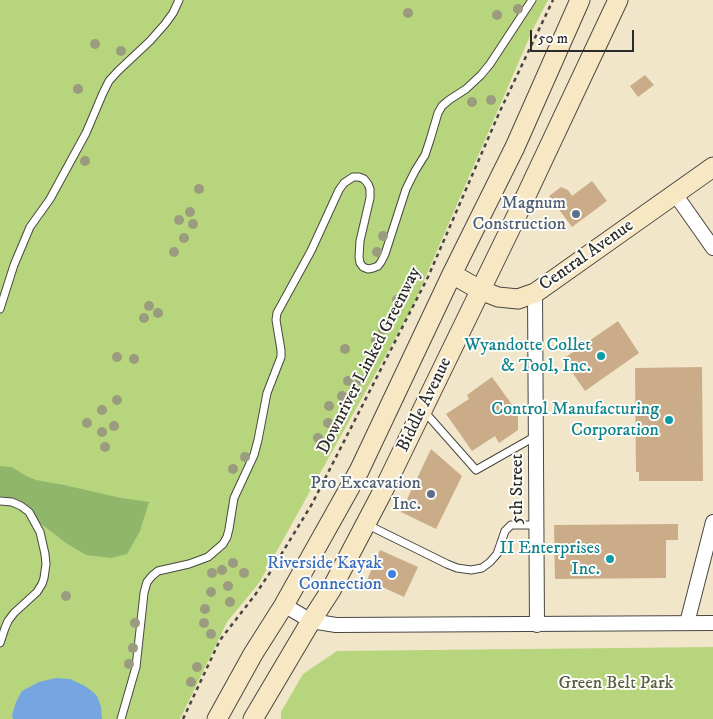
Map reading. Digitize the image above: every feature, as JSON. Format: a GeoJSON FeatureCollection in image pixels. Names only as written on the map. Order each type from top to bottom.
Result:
{"type":"FeatureCollection","features":[{"type":"Feature","properties":{"kind":"main road","name":"Biddle Avenue"},"geometry":{"type":"LineString","coordinates":[[217,719],[359,471],[452,274],[515,147],[580,0]]}},
{"type":"Feature","properties":{"kind":"main road","name":"Biddle Avenue"},"geometry":{"type":"LineString","coordinates":[[253,719],[310,621],[331,590],[384,489],[516,217],[618,0]]}},
{"type":"Feature","properties":{"kind":"main road","name":"Central Avenue"},"geometry":{"type":"LineString","coordinates":[[452,274],[480,290],[498,297],[518,299],[535,293],[713,167]]}},
{"type":"Feature","properties":{"kind":"street"},"geometry":{"type":"LineString","coordinates":[[675,194],[713,248]]}},
{"type":"Feature","properties":{"kind":"street","name":"5th Street"},"geometry":{"type":"LineString","coordinates":[[535,293],[537,625]]}},
{"type":"Feature","properties":{"kind":"street"},"geometry":{"type":"LineString","coordinates":[[687,623],[713,522]]}},
{"type":"Feature","properties":{"kind":"street"},"geometry":{"type":"LineString","coordinates":[[284,605],[310,621],[336,625],[713,623]]}},
{"type":"Feature","properties":{"kind":"lane"},"geometry":{"type":"LineString","coordinates":[[0,309],[14,265],[30,227],[50,199],[86,133],[109,81],[165,24],[179,0]]}},
{"type":"Feature","properties":{"kind":"lane"},"geometry":{"type":"LineString","coordinates":[[121,719],[136,667],[144,593],[148,582],[158,571],[189,564],[208,557],[223,544],[227,537],[234,498],[254,455],[267,393],[281,357],[276,320],[277,313],[311,250],[339,190],[344,183],[353,177],[364,179],[368,184],[370,198],[360,241],[359,257],[363,267],[368,269],[378,266],[385,254],[406,189],[425,155],[438,112],[442,106],[466,89],[481,75],[532,0]]}},
{"type":"Feature","properties":{"kind":"lane"},"geometry":{"type":"LineString","coordinates":[[423,410],[476,470],[536,436]]}},
{"type":"Feature","properties":{"kind":"lane"},"geometry":{"type":"LineString","coordinates":[[0,501],[12,502],[29,512],[40,532],[46,564],[42,584],[8,621],[0,643]]}},
{"type":"Feature","properties":{"kind":"lane"},"geometry":{"type":"LineString","coordinates":[[365,524],[447,564],[471,570],[482,568],[490,562],[497,554],[505,531],[512,525],[537,525]]}},
{"type":"Feature","properties":{"kind":"path","name":"Downriver Linked Greenway"},"geometry":{"type":"LineString","coordinates":[[183,719],[220,640],[272,571],[312,504],[428,277],[500,111],[553,0]]}},
{"type":"Feature","properties":{"kind":"green space"},"geometry":{"type":"Polygon","coordinates":[[[0,0],[548,0],[533,29],[412,308],[259,583],[227,622],[180,719],[0,719],[0,0]]]}},
{"type":"Feature","properties":{"kind":"green space"},"geometry":{"type":"Polygon","coordinates":[[[0,466],[12,467],[36,480],[149,502],[140,531],[127,554],[111,558],[86,555],[66,543],[40,523],[29,507],[14,499],[0,496],[0,466]]]}},
{"type":"Feature","properties":{"kind":"green space","name":"Green Belt Park"},"geometry":{"type":"Polygon","coordinates":[[[713,647],[713,719],[281,719],[281,712],[303,674],[337,651],[713,647]]]}},
{"type":"Feature","properties":{"kind":"water"},"geometry":{"type":"Polygon","coordinates":[[[56,678],[70,679],[93,692],[97,696],[101,707],[102,719],[13,719],[12,715],[16,702],[22,691],[39,682],[56,678]]]}},
{"type":"Feature","properties":{"kind":"building"},"geometry":{"type":"Polygon","coordinates":[[[645,75],[654,85],[638,97],[630,86],[645,75]]]}},
{"type":"Feature","properties":{"kind":"building","name":"Magnum Construction"},"geometry":{"type":"Polygon","coordinates":[[[592,181],[607,201],[572,227],[549,196],[561,187],[568,190],[572,196],[592,181]]]}},
{"type":"Feature","properties":{"kind":"building","name":"Wyandotte Collet & Tool, Inc."},"geometry":{"type":"Polygon","coordinates":[[[618,321],[639,353],[585,391],[563,359],[618,321]]]}},
{"type":"Feature","properties":{"kind":"building","name":"Control Manufacturing Corporation"},"geometry":{"type":"Polygon","coordinates":[[[702,367],[703,481],[639,481],[639,472],[636,472],[635,368],[702,367]]]}},
{"type":"Feature","properties":{"kind":"building"},"geometry":{"type":"Polygon","coordinates":[[[492,377],[518,413],[518,430],[499,443],[495,436],[472,451],[446,414],[469,399],[467,395],[492,377]]]}},
{"type":"Feature","properties":{"kind":"building","name":"Pro Excavation Inc."},"geometry":{"type":"Polygon","coordinates":[[[431,449],[462,476],[436,529],[401,512],[431,449]]]}},
{"type":"Feature","properties":{"kind":"building","name":"II Enterprises Inc."},"geometry":{"type":"Polygon","coordinates":[[[678,524],[678,540],[666,540],[666,578],[555,579],[554,525],[678,524]]]}},
{"type":"Feature","properties":{"kind":"building","name":"Riverside Kayak Connection"},"geometry":{"type":"Polygon","coordinates":[[[380,550],[418,567],[404,597],[367,580],[380,550]]]}},
{"type":"Feature","properties":{"kind":"place","name":"Magnum Construction"},"geometry":{"type":"Point","coordinates":[576,214]}},
{"type":"Feature","properties":{"kind":"place","name":"Wyandotte Collet & Tool, Inc."},"geometry":{"type":"Point","coordinates":[601,356]}},
{"type":"Feature","properties":{"kind":"place","name":"Control Manufacturing Corporation"},"geometry":{"type":"Point","coordinates":[669,420]}},
{"type":"Feature","properties":{"kind":"place","name":"Pro Excavation Inc."},"geometry":{"type":"Point","coordinates":[431,494]}},
{"type":"Feature","properties":{"kind":"place","name":"II Enterprises Inc."},"geometry":{"type":"Point","coordinates":[610,559]}},
{"type":"Feature","properties":{"kind":"place","name":"Riverside Kayak Connection"},"geometry":{"type":"Point","coordinates":[392,574]}}]}
